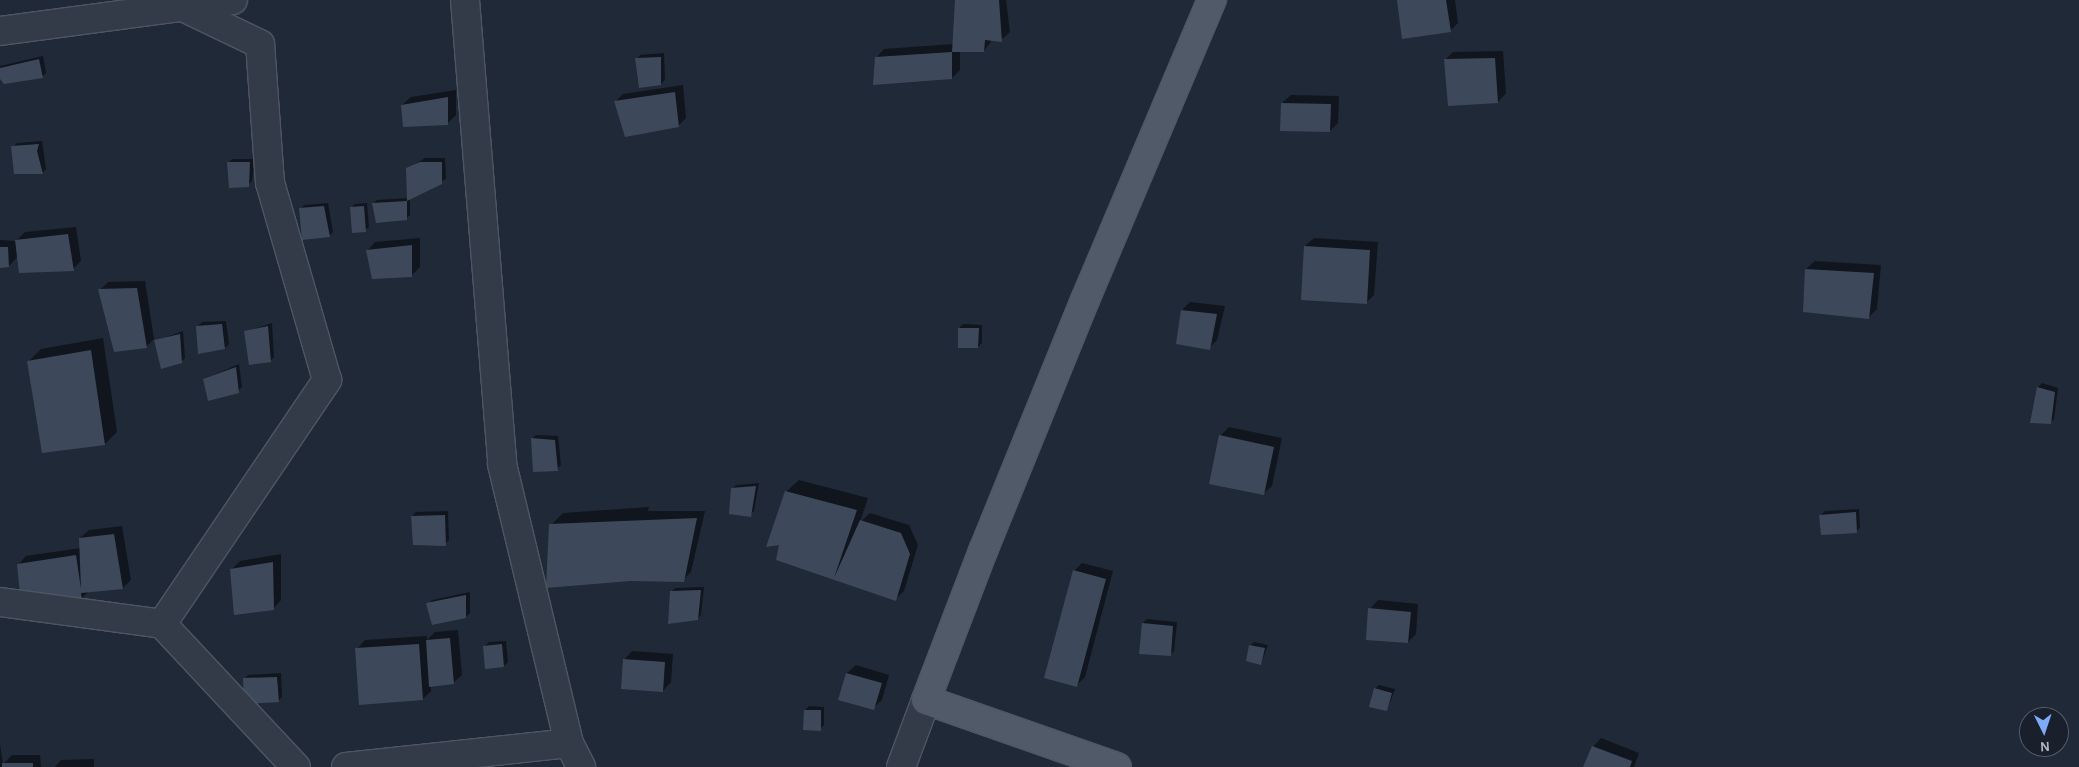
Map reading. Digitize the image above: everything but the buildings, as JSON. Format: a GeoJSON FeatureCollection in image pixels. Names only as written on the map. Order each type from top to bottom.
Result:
{"type":"FeatureCollection","features":[{"type":"Feature","properties":{"kind":"main road"},"geometry":{"type":"LineString","coordinates":[[1117,767],[926,700],[1078,318],[1212,0]]}},
{"type":"Feature","properties":{"kind":"street"},"geometry":{"type":"LineString","coordinates":[[0,31],[175,3],[233,0]]}},
{"type":"Feature","properties":{"kind":"street"},"geometry":{"type":"LineString","coordinates":[[466,0],[502,464],[569,743],[581,767]]}},
{"type":"Feature","properties":{"kind":"street"},"geometry":{"type":"LineString","coordinates":[[162,624],[327,380],[270,183],[260,44],[175,3]]}},
{"type":"Feature","properties":{"kind":"street"},"geometry":{"type":"LineString","coordinates":[[0,602],[162,624],[296,767]]}},
{"type":"Feature","properties":{"kind":"street"},"geometry":{"type":"LineString","coordinates":[[901,767],[926,700]]}},
{"type":"Feature","properties":{"kind":"street"},"geometry":{"type":"LineString","coordinates":[[346,767],[569,743]]}}]}
